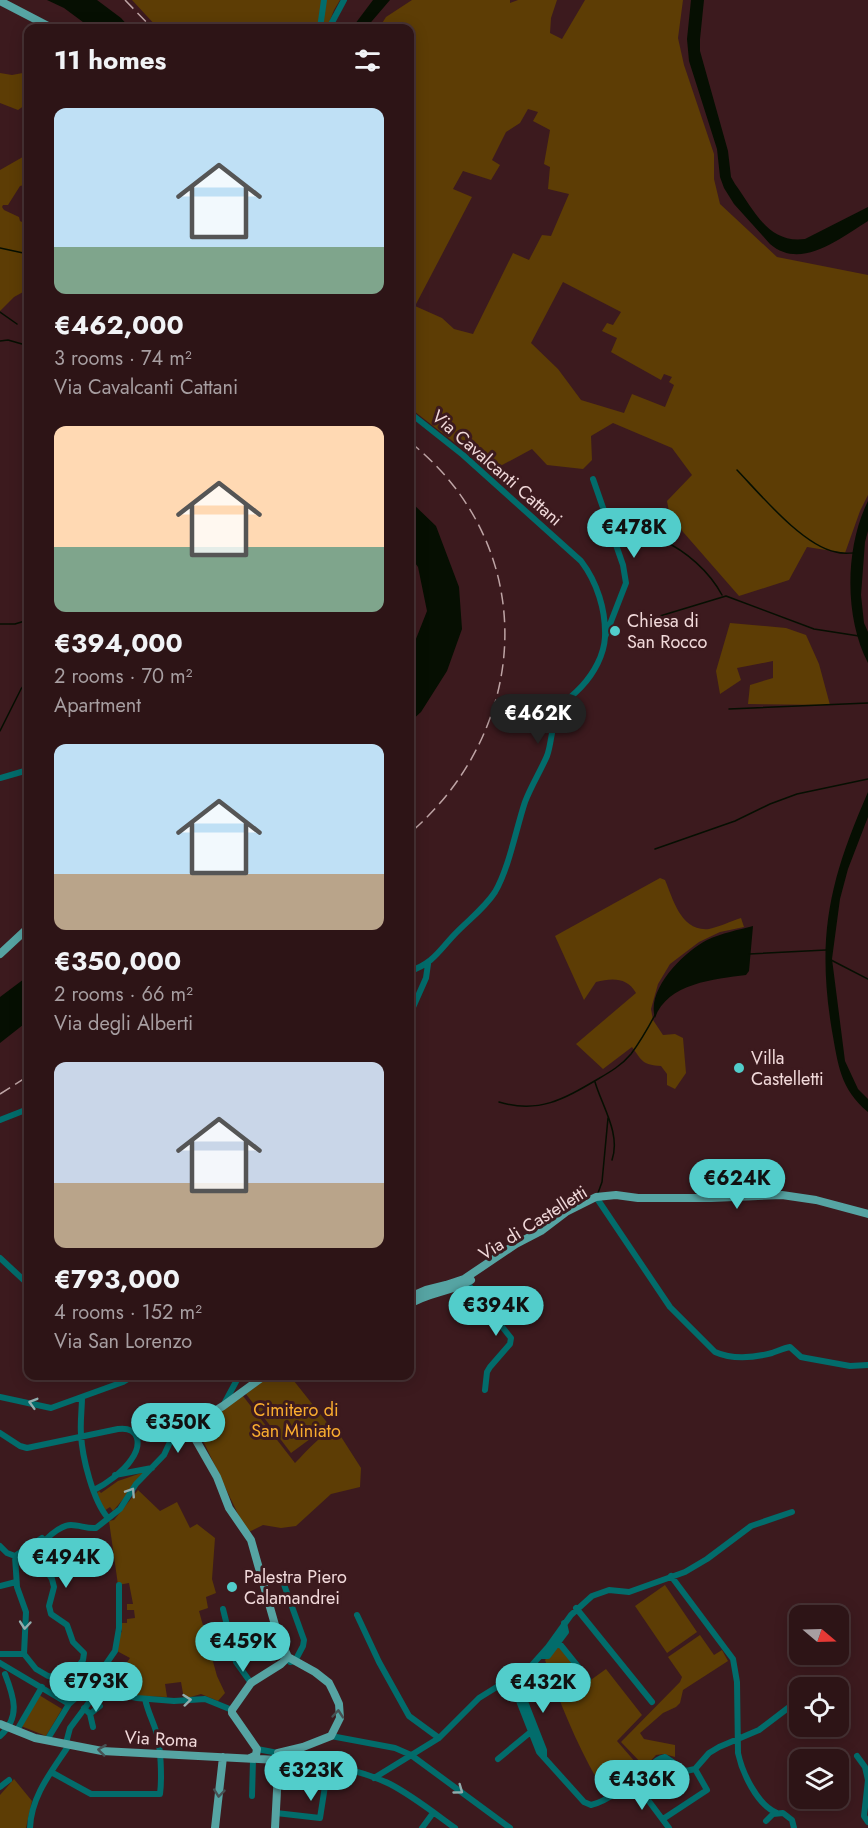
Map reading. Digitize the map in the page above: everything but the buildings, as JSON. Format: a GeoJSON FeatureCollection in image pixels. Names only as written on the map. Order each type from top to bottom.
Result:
{"type":"FeatureCollection","features":[{"type":"Feature","properties":{"kind":"main road"},"geometry":{"type":"LineString","coordinates":[[0,1],[44,24]]}},
{"type":"Feature","properties":{"kind":"main road"},"geometry":{"type":"LineString","coordinates":[[0,954],[24,932]]}},
{"type":"Feature","properties":{"kind":"main road","name":"Via di Castelletti"},"geometry":{"type":"LineString","coordinates":[[414,1301],[450,1290],[516,1244],[541,1231],[566,1212],[607,1196],[659,1198],[782,1195],[816,1200],[868,1214]]}},
{"type":"Feature","properties":{"kind":"main road","name":"Via di Castelletti"},"geometry":{"type":"LineString","coordinates":[[414,1295],[426,1290],[465,1281]]}},
{"type":"Feature","properties":{"kind":"main road"},"geometry":{"type":"LineString","coordinates":[[258,1380],[223,1406],[192,1425],[229,1508],[251,1540],[277,1632],[291,1659],[329,1683],[339,1704],[340,1718],[331,1736],[278,1757],[275,1828]]}},
{"type":"Feature","properties":{"kind":"main road"},"geometry":{"type":"LineString","coordinates":[[249,1760],[256,1755],[257,1749],[232,1710],[251,1683],[291,1659]]}},
{"type":"Feature","properties":{"kind":"main road","name":"Via Roma"},"geometry":{"type":"LineString","coordinates":[[0,1724],[47,1740],[102,1751],[249,1760],[278,1757]]}},
{"type":"Feature","properties":{"kind":"main road"},"geometry":{"type":"LineString","coordinates":[[216,1828],[223,1757]]}},
{"type":"Feature","properties":{"kind":"street"},"geometry":{"type":"LineString","coordinates":[[321,24],[324,0]]}},
{"type":"Feature","properties":{"kind":"street"},"geometry":{"type":"LineString","coordinates":[[331,24],[344,0]]}},
{"type":"Feature","properties":{"kind":"street","name":"Via Cavalcanti Cattani"},"geometry":{"type":"LineString","coordinates":[[414,417],[463,455],[581,561],[591,574],[600,598],[605,638],[598,663],[592,674],[557,714],[546,757],[526,799],[496,890],[485,906],[428,964],[414,969]]}},
{"type":"Feature","properties":{"kind":"street"},"geometry":{"type":"LineString","coordinates":[[593,479],[623,565],[626,583],[605,638]]}},
{"type":"Feature","properties":{"kind":"street"},"geometry":{"type":"LineString","coordinates":[[0,778],[24,772]]}},
{"type":"Feature","properties":{"kind":"street"},"geometry":{"type":"LineString","coordinates":[[414,1005],[426,978],[428,964]]}},
{"type":"Feature","properties":{"kind":"street"},"geometry":{"type":"LineString","coordinates":[[0,1120],[24,1111]]}},
{"type":"Feature","properties":{"kind":"street"},"geometry":{"type":"LineString","coordinates":[[597,1198],[670,1307],[715,1352],[734,1358],[752,1357],[787,1347],[806,1358],[850,1366],[868,1365]]}},
{"type":"Feature","properties":{"kind":"street"},"geometry":{"type":"LineString","coordinates":[[0,1258],[24,1280]]}},
{"type":"Feature","properties":{"kind":"street"},"geometry":{"type":"LineString","coordinates":[[465,1281],[511,1338],[510,1344],[487,1372],[485,1390]]}},
{"type":"Feature","properties":{"kind":"street"},"geometry":{"type":"LineString","coordinates":[[0,1397],[25,1401],[47,1408],[82,1397],[120,1380]]}},
{"type":"Feature","properties":{"kind":"street"},"geometry":{"type":"LineString","coordinates":[[223,1406],[237,1380]]}},
{"type":"Feature","properties":{"kind":"street"},"geometry":{"type":"LineString","coordinates":[[82,1397],[81,1437],[96,1500],[108,1518]]}},
{"type":"Feature","properties":{"kind":"street"},"geometry":{"type":"LineString","coordinates":[[15,1556],[55,1529],[68,1525],[92,1529],[108,1518],[120,1509],[136,1484],[164,1455],[170,1442],[179,1432],[192,1425]]}},
{"type":"Feature","properties":{"kind":"street"},"geometry":{"type":"LineString","coordinates":[[0,1433],[27,1448],[118,1429],[132,1430],[137,1442],[134,1455],[115,1475],[94,1490]]}},
{"type":"Feature","properties":{"kind":"street"},"geometry":{"type":"LineString","coordinates":[[115,1475],[154,1467]]}},
{"type":"Feature","properties":{"kind":"street"},"geometry":{"type":"LineString","coordinates":[[374,1778],[439,1738],[479,1698],[532,1665],[566,1632],[564,1623],[576,1608],[592,1596],[609,1590],[630,1592],[695,1567],[751,1526],[792,1512]]}},
{"type":"Feature","properties":{"kind":"street"},"geometry":{"type":"LineString","coordinates":[[65,1527],[41,1544],[35,1553],[52,1579],[54,1587],[49,1606],[51,1614],[67,1625],[73,1642],[84,1653],[83,1660],[69,1679]]}},
{"type":"Feature","properties":{"kind":"street"},"geometry":{"type":"LineString","coordinates":[[0,1546],[15,1556]]}},
{"type":"Feature","properties":{"kind":"street"},"geometry":{"type":"LineString","coordinates":[[15,1556],[18,1573],[16,1582],[26,1612],[24,1654],[36,1669],[48,1676],[69,1679],[88,1687],[146,1699],[174,1701],[205,1699],[232,1710]]}},
{"type":"Feature","properties":{"kind":"street"},"geometry":{"type":"LineString","coordinates":[[671,1576],[732,1659],[737,1682],[738,1753],[745,1774],[765,1806],[777,1813]]}},
{"type":"Feature","properties":{"kind":"street"},"geometry":{"type":"LineString","coordinates":[[282,1579],[304,1640],[303,1646],[291,1659]]}},
{"type":"Feature","properties":{"kind":"street"},"geometry":{"type":"LineString","coordinates":[[0,1586],[16,1582]]}},
{"type":"Feature","properties":{"kind":"street"},"geometry":{"type":"LineString","coordinates":[[30,1828],[37,1795],[67,1744],[68,1731],[99,1689],[106,1664],[115,1651],[120,1614],[119,1585]]}},
{"type":"Feature","properties":{"kind":"street"},"geometry":{"type":"LineString","coordinates":[[576,1608],[652,1702]]}},
{"type":"Feature","properties":{"kind":"street"},"geometry":{"type":"LineString","coordinates":[[223,1609],[236,1662],[251,1683]]}},
{"type":"Feature","properties":{"kind":"street"},"geometry":{"type":"LineString","coordinates":[[357,1615],[379,1662],[409,1716],[439,1738]]}},
{"type":"Feature","properties":{"kind":"street"},"geometry":{"type":"LineString","coordinates":[[557,1641],[588,1680]]}},
{"type":"Feature","properties":{"kind":"street"},"geometry":{"type":"LineString","coordinates":[[0,1654],[24,1654]]}},
{"type":"Feature","properties":{"kind":"street"},"geometry":{"type":"LineString","coordinates":[[1,1663],[69,1704]]}},
{"type":"Feature","properties":{"kind":"street"},"geometry":{"type":"LineString","coordinates":[[5,1674],[14,1694],[13,1729]]}},
{"type":"Feature","properties":{"kind":"street"},"geometry":{"type":"LineString","coordinates":[[513,1677],[533,1730],[544,1750],[544,1757],[587,1804],[597,1803],[633,1780],[649,1768],[656,1759],[665,1757],[686,1771],[695,1769],[709,1753],[759,1730],[788,1708]]}},
{"type":"Feature","properties":{"kind":"street"},"geometry":{"type":"LineString","coordinates":[[0,1736],[13,1729],[42,1687]]}},
{"type":"Feature","properties":{"kind":"street"},"geometry":{"type":"LineString","coordinates":[[47,1740],[69,1704],[88,1687]]}},
{"type":"Feature","properties":{"kind":"street"},"geometry":{"type":"LineString","coordinates":[[51,1772],[91,1794],[160,1794],[156,1730],[148,1715],[146,1699]]}},
{"type":"Feature","properties":{"kind":"street"},"geometry":{"type":"LineString","coordinates":[[90,1714],[100,1706]]}},
{"type":"Feature","properties":{"kind":"street"},"geometry":{"type":"LineString","coordinates":[[84,1708],[90,1714],[93,1727]]}},
{"type":"Feature","properties":{"kind":"street"},"geometry":{"type":"LineString","coordinates":[[62,1714],[74,1722]]}},
{"type":"Feature","properties":{"kind":"street"},"geometry":{"type":"LineString","coordinates":[[498,1759],[533,1730]]}},
{"type":"Feature","properties":{"kind":"street"},"geometry":{"type":"LineString","coordinates":[[331,1736],[395,1748],[411,1755],[510,1828]]}},
{"type":"Feature","properties":{"kind":"street"},"geometry":{"type":"LineString","coordinates":[[257,1749],[289,1761],[374,1778],[391,1785],[455,1828]]}},
{"type":"Feature","properties":{"kind":"street"},"geometry":{"type":"LineString","coordinates":[[857,1756],[865,1767],[868,1780],[864,1816],[868,1822]]}},
{"type":"Feature","properties":{"kind":"street"},"geometry":{"type":"LineString","coordinates":[[249,1760],[252,1796]]}},
{"type":"Feature","properties":{"kind":"street"},"geometry":{"type":"LineString","coordinates":[[279,1772],[281,1765],[289,1761]]}},
{"type":"Feature","properties":{"kind":"street"},"geometry":{"type":"LineString","coordinates":[[276,1814],[320,1818],[328,1767]]}},
{"type":"Feature","properties":{"kind":"street"},"geometry":{"type":"LineString","coordinates":[[663,1819],[681,1811],[709,1793],[695,1769]]}},
{"type":"Feature","properties":{"kind":"street"},"geometry":{"type":"LineString","coordinates":[[0,1787],[9,1780]]}},
{"type":"Feature","properties":{"kind":"street"},"geometry":{"type":"LineString","coordinates":[[633,1780],[669,1828]]}},
{"type":"Feature","properties":{"kind":"street"},"geometry":{"type":"LineString","coordinates":[[765,1806],[765,1825]]}},
{"type":"Feature","properties":{"kind":"street"},"geometry":{"type":"LineString","coordinates":[[422,1828],[433,1812]]}},
{"type":"Feature","properties":{"kind":"street"},"geometry":{"type":"LineString","coordinates":[[765,1825],[770,1816],[783,1813],[790,1817],[794,1828]]}},
{"type":"Feature","properties":{"kind":"green space"},"geometry":{"type":"Polygon","coordinates":[[[132,0],[340,0],[329,24],[154,24],[132,0]]]}},
{"type":"Feature","properties":{"kind":"green space"},"geometry":{"type":"Polygon","coordinates":[[[412,0],[510,0],[510,3],[518,0],[557,0],[551,18],[550,33],[562,39],[585,0],[683,0],[678,38],[684,65],[714,154],[714,179],[720,204],[777,257],[868,275],[868,495],[845,553],[807,547],[789,580],[739,596],[670,517],[667,501],[692,475],[672,448],[613,423],[591,436],[592,460],[583,469],[547,465],[532,449],[491,471],[414,411],[414,24],[382,24],[386,17],[412,0]],[[528,109],[520,123],[506,132],[492,160],[500,165],[491,180],[463,171],[453,189],[472,197],[415,306],[442,318],[454,329],[473,334],[513,253],[529,260],[542,235],[551,236],[569,194],[548,189],[550,167],[544,164],[550,130],[533,121],[538,112],[528,109]],[[563,282],[531,343],[558,369],[581,400],[624,413],[632,394],[665,407],[674,385],[669,382],[672,377],[664,374],[661,380],[611,352],[617,338],[602,331],[607,323],[613,325],[621,312],[563,282]]]}},
{"type":"Feature","properties":{"kind":"green space"},"geometry":{"type":"Polygon","coordinates":[[[0,73],[12,75],[24,73],[24,106],[18,110],[0,103],[0,73]]]}},
{"type":"Feature","properties":{"kind":"green space"},"geometry":{"type":"Polygon","coordinates":[[[24,156],[24,185],[20,186],[8,205],[2,207],[19,217],[24,223],[24,276],[22,276],[24,292],[14,297],[0,311],[0,170],[24,156]]]}},
{"type":"Feature","properties":{"kind":"green space"},"geometry":{"type":"Polygon","coordinates":[[[730,623],[786,628],[806,635],[819,664],[830,705],[748,704],[750,685],[773,678],[773,661],[737,668],[741,680],[720,694],[716,671],[730,623]]]}},
{"type":"Feature","properties":{"kind":"green space"},"geometry":{"type":"Polygon","coordinates":[[[660,878],[665,880],[679,913],[691,925],[699,929],[709,929],[741,918],[744,927],[720,932],[699,942],[670,964],[658,984],[651,1009],[653,1020],[663,1035],[675,1034],[683,1038],[686,1073],[675,1089],[667,1085],[667,1074],[661,1066],[650,1065],[638,1056],[632,1047],[603,1069],[576,1044],[636,993],[624,981],[608,980],[596,982],[584,1000],[555,936],[660,878]]]}},
{"type":"Feature","properties":{"kind":"green space","name":"Cimitero di San Miniato"},"geometry":{"type":"Polygon","coordinates":[[[265,1380],[293,1380],[329,1425],[291,1453],[246,1394],[265,1380]]]}},
{"type":"Feature","properties":{"kind":"green space"},"geometry":{"type":"Polygon","coordinates":[[[243,1396],[295,1463],[323,1436],[334,1429],[338,1432],[361,1468],[360,1487],[331,1494],[296,1526],[281,1528],[263,1525],[247,1533],[196,1426],[243,1396]]]}},
{"type":"Feature","properties":{"kind":"green space"},"geometry":{"type":"Polygon","coordinates":[[[147,1471],[113,1511],[110,1507],[104,1511],[96,1494],[99,1491],[101,1493],[118,1481],[147,1471]]]}},
{"type":"Feature","properties":{"kind":"green space"},"geometry":{"type":"Polygon","coordinates":[[[138,1490],[160,1511],[177,1502],[190,1528],[197,1524],[215,1538],[212,1579],[216,1593],[206,1597],[208,1608],[199,1611],[217,1676],[225,1693],[218,1701],[201,1694],[184,1699],[181,1682],[165,1684],[167,1697],[140,1696],[111,1686],[130,1658],[117,1651],[122,1632],[120,1623],[127,1623],[127,1619],[135,1618],[134,1610],[127,1610],[127,1604],[133,1604],[129,1583],[118,1585],[109,1521],[114,1520],[138,1490]]]}},
{"type":"Feature","properties":{"kind":"green space"},"geometry":{"type":"Polygon","coordinates":[[[665,1585],[697,1632],[667,1653],[635,1606],[665,1585]]]}},
{"type":"Feature","properties":{"kind":"green space"},"geometry":{"type":"Polygon","coordinates":[[[700,1635],[714,1655],[722,1650],[728,1661],[683,1690],[680,1703],[676,1707],[663,1713],[640,1733],[644,1739],[675,1745],[675,1757],[664,1754],[656,1755],[645,1767],[621,1742],[680,1682],[682,1677],[668,1657],[700,1635]]]}},
{"type":"Feature","properties":{"kind":"green space"},"geometry":{"type":"Polygon","coordinates":[[[559,1644],[588,1682],[606,1669],[642,1715],[617,1741],[643,1771],[631,1779],[620,1765],[598,1781],[582,1752],[545,1660],[559,1644]]]}},
{"type":"Feature","properties":{"kind":"green space"},"geometry":{"type":"Polygon","coordinates":[[[39,1695],[62,1709],[46,1736],[21,1726],[39,1695]]]}},
{"type":"Feature","properties":{"kind":"green space"},"geometry":{"type":"Polygon","coordinates":[[[14,1779],[32,1801],[26,1828],[0,1828],[0,1795],[14,1779]]]}},
{"type":"Feature","properties":{"kind":"shaded area"},"geometry":{"type":"Polygon","coordinates":[[[47,0],[97,0],[126,24],[86,24],[64,8],[47,0]]]}},
{"type":"Feature","properties":{"kind":"shaded area"},"geometry":{"type":"Polygon","coordinates":[[[373,0],[390,0],[369,24],[355,24],[373,0]]]}},
{"type":"Feature","properties":{"kind":"shaded area"},"geometry":{"type":"Polygon","coordinates":[[[691,0],[704,0],[700,51],[728,151],[731,177],[763,223],[781,236],[805,239],[868,207],[868,221],[820,249],[794,254],[782,251],[770,244],[734,204],[720,177],[717,149],[689,61],[687,39],[691,0]]]}},
{"type":"Feature","properties":{"kind":"shaded area"},"geometry":{"type":"Polygon","coordinates":[[[868,501],[868,531],[861,595],[864,623],[868,632],[868,663],[855,625],[850,582],[855,539],[868,501]]]}},
{"type":"Feature","properties":{"kind":"shaded area"},"geometry":{"type":"Polygon","coordinates":[[[414,505],[436,526],[459,587],[462,629],[447,671],[421,712],[414,718],[414,644],[427,611],[418,567],[414,562],[414,505]]]}},
{"type":"Feature","properties":{"kind":"shaded area"},"geometry":{"type":"Polygon","coordinates":[[[868,792],[868,817],[848,869],[840,899],[832,959],[845,1061],[858,1089],[868,1099],[868,1112],[851,1094],[839,1065],[827,997],[826,936],[830,908],[844,853],[868,792]]]}},
{"type":"Feature","properties":{"kind":"shaded area"},"geometry":{"type":"Polygon","coordinates":[[[753,926],[749,971],[746,975],[707,981],[681,990],[661,1006],[655,1018],[656,995],[661,984],[678,962],[707,940],[753,926]]]}},
{"type":"Feature","properties":{"kind":"shaded area"},"geometry":{"type":"Polygon","coordinates":[[[24,979],[24,1024],[0,1043],[0,997],[24,979]]]}},
{"type":"Feature","properties":{"kind":"waterway"},"geometry":{"type":"LineString","coordinates":[[0,248],[24,253]]}},
{"type":"Feature","properties":{"kind":"waterway"},"geometry":{"type":"LineString","coordinates":[[0,312],[17,324]]}},
{"type":"Feature","properties":{"kind":"waterway"},"geometry":{"type":"LineString","coordinates":[[0,341],[8,340],[22,344]]}},
{"type":"Feature","properties":{"kind":"waterway"},"geometry":{"type":"LineString","coordinates":[[737,470],[783,518],[810,540],[823,548],[836,552],[854,553]]}},
{"type":"Feature","properties":{"kind":"waterway"},"geometry":{"type":"LineString","coordinates":[[662,540],[680,550],[696,563],[711,578],[722,595]]}},
{"type":"Feature","properties":{"kind":"waterway"},"geometry":{"type":"LineString","coordinates":[[660,616],[726,596],[814,629],[859,636]]}},
{"type":"Feature","properties":{"kind":"waterway"},"geometry":{"type":"LineString","coordinates":[[0,624],[24,621]]}},
{"type":"Feature","properties":{"kind":"waterway"},"geometry":{"type":"LineString","coordinates":[[0,731],[24,685]]}},
{"type":"Feature","properties":{"kind":"waterway"},"geometry":{"type":"LineString","coordinates":[[729,709],[868,703]]}},
{"type":"Feature","properties":{"kind":"waterway"},"geometry":{"type":"LineString","coordinates":[[655,849],[735,821],[797,794],[868,779]]}},
{"type":"Feature","properties":{"kind":"waterway"},"geometry":{"type":"LineString","coordinates":[[749,954],[826,950]]}},
{"type":"Feature","properties":{"kind":"waterway"},"geometry":{"type":"LineString","coordinates":[[831,960],[868,979]]}},
{"type":"Feature","properties":{"kind":"waterway"},"geometry":{"type":"LineString","coordinates":[[499,1102],[513,1105],[539,1105],[562,1098],[586,1086],[620,1065],[631,1054],[655,1015]]}},
{"type":"Feature","properties":{"kind":"waterway"},"geometry":{"type":"LineString","coordinates":[[595,1082],[610,1120],[614,1140],[612,1160]]}},
{"type":"Feature","properties":{"kind":"waterway"},"geometry":{"type":"LineString","coordinates":[[598,1193],[602,1182],[608,1118]]}},
{"type":"Feature","properties":{"kind":"railway"},"geometry":{"type":"LineString","coordinates":[[125,0],[148,24]]}},
{"type":"Feature","properties":{"kind":"railway"},"geometry":{"type":"LineString","coordinates":[[414,446],[452,484],[482,532],[500,583],[505,637],[498,690],[480,742],[451,790],[414,829]]}},
{"type":"Feature","properties":{"kind":"railway"},"geometry":{"type":"LineString","coordinates":[[0,1094],[24,1079]]}},
{"type":"Feature","properties":{"kind":"place","name":"Chiesa di San Rocco"},"geometry":{"type":"Point","coordinates":[615,631]}},
{"type":"Feature","properties":{"kind":"place","name":"Villa Castelletti"},"geometry":{"type":"Point","coordinates":[739,1068]}},
{"type":"Feature","properties":{"kind":"place","name":"Palestra Piero Calamandrei"},"geometry":{"type":"Point","coordinates":[232,1587]}}]}
